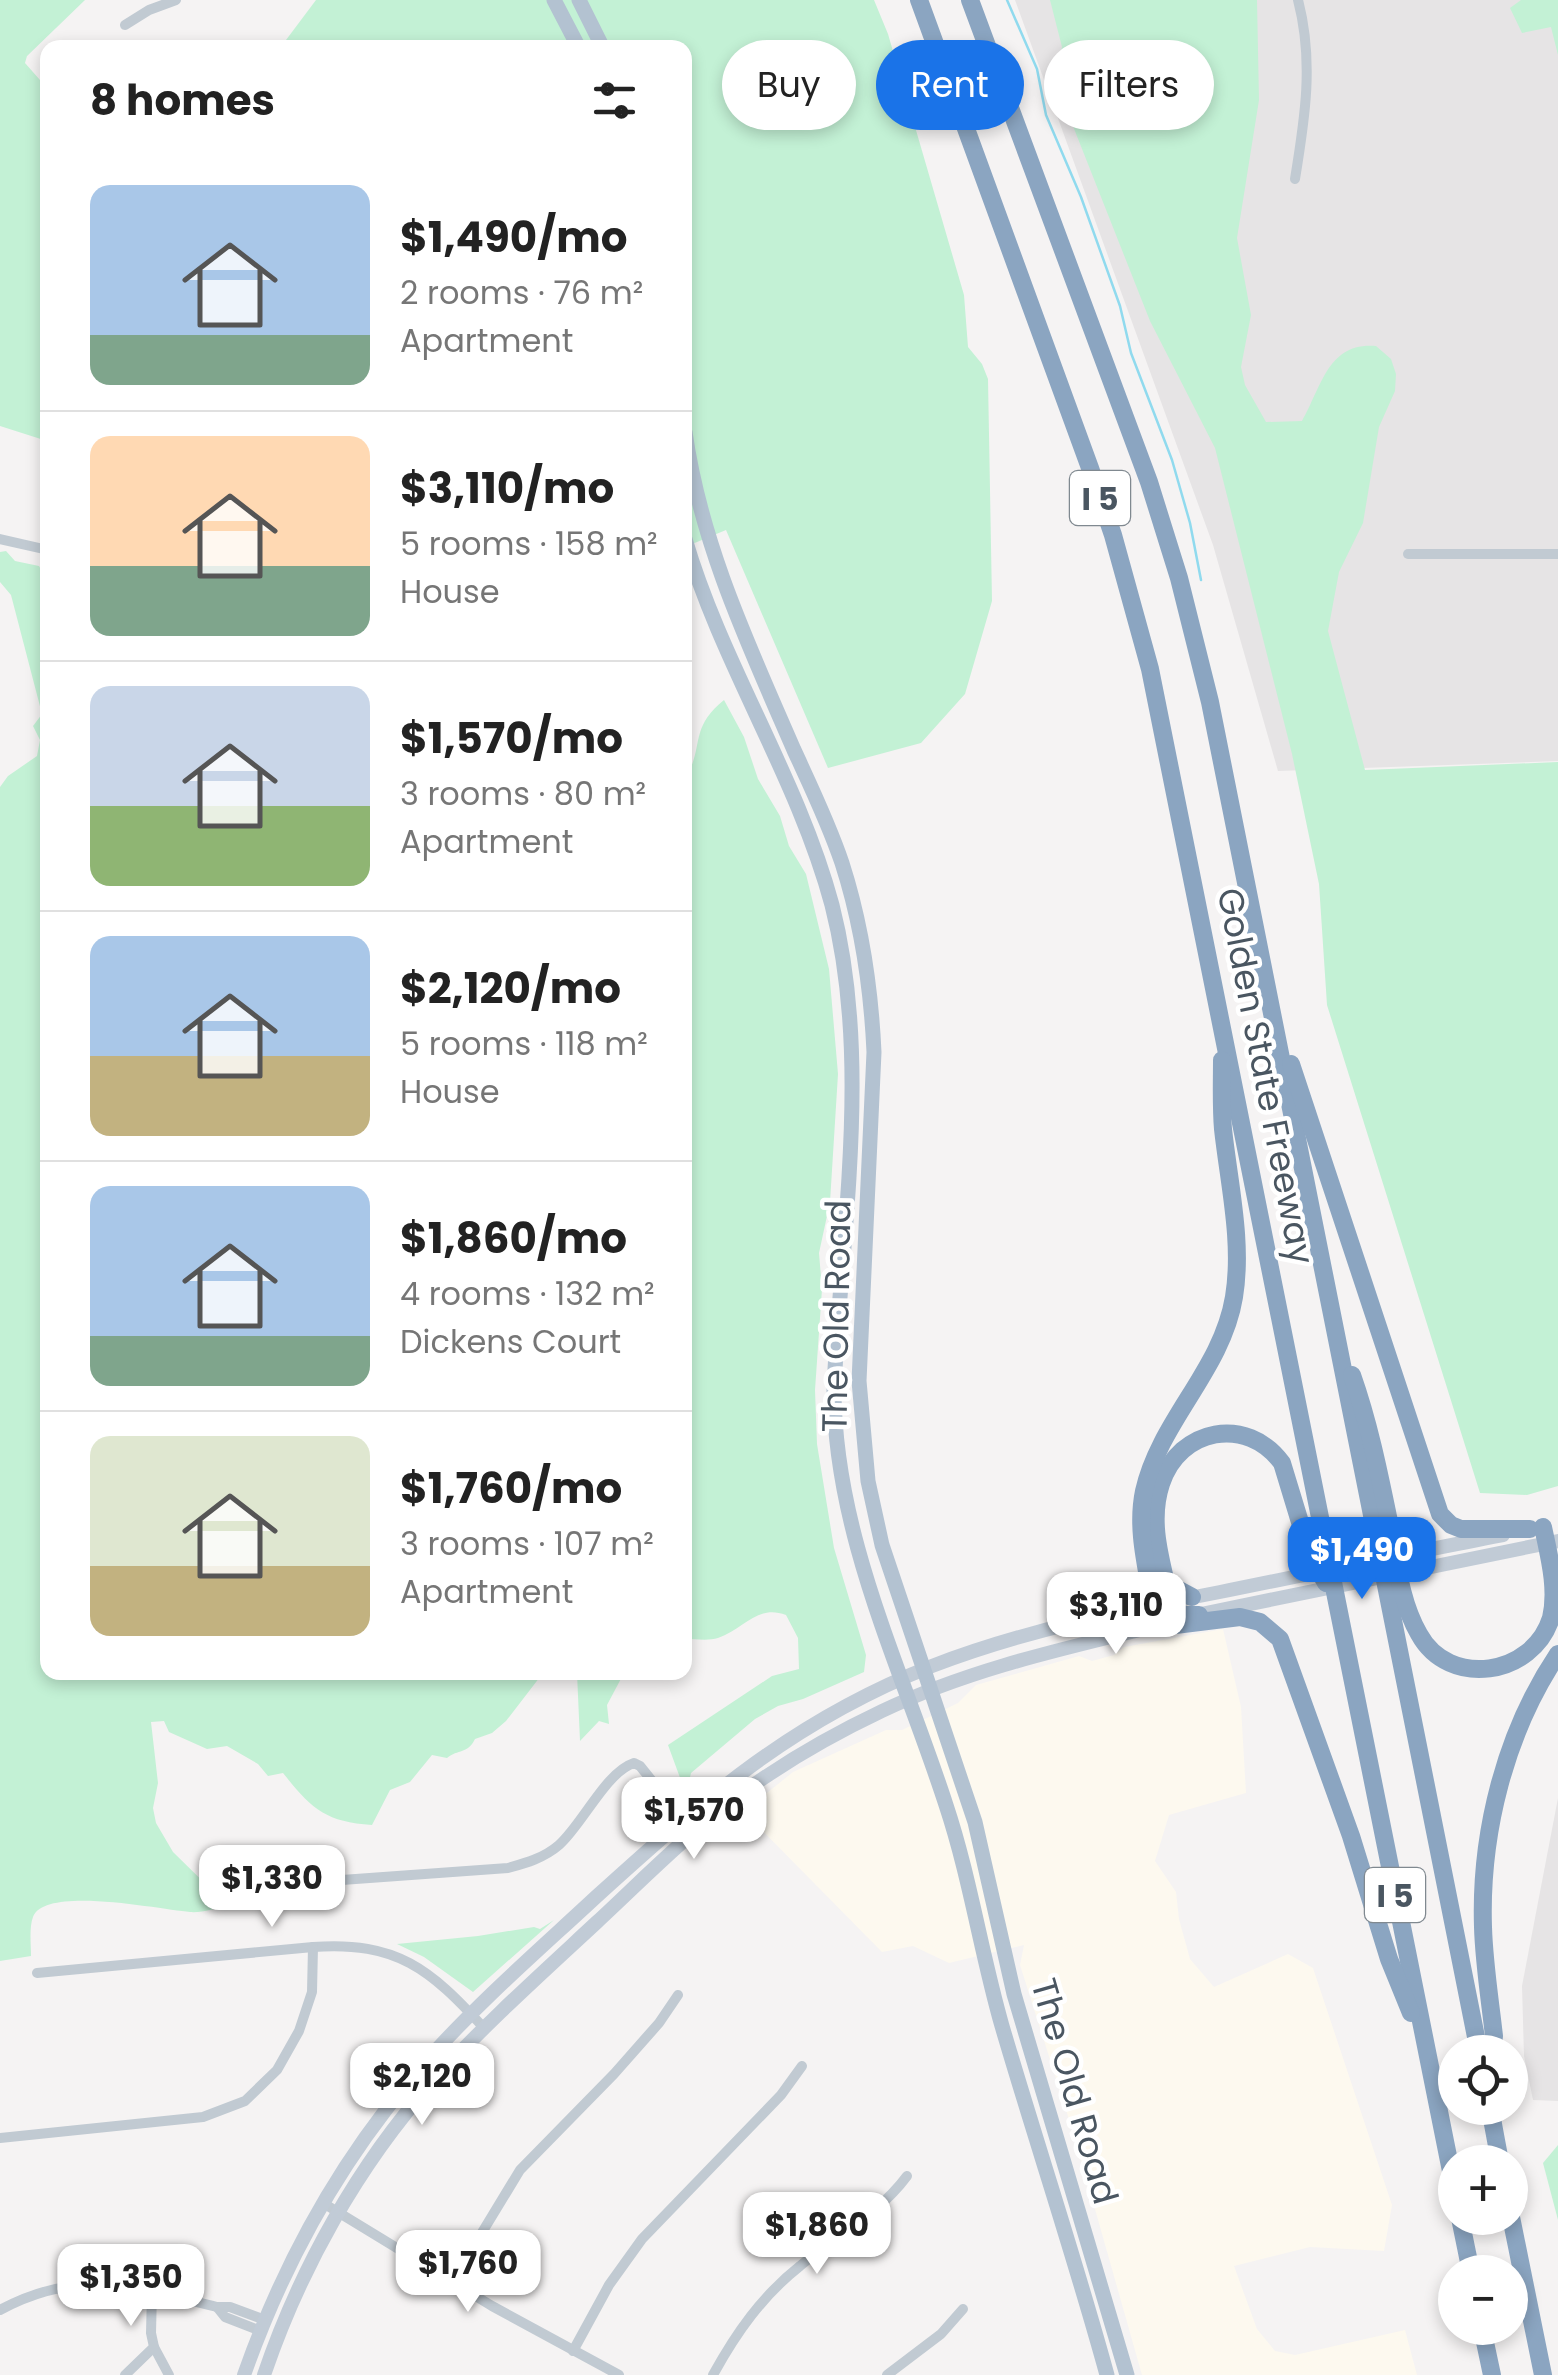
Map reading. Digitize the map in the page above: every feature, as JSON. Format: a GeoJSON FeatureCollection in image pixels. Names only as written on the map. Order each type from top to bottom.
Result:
{"type":"FeatureCollection","features":[{"type":"Feature","properties":{"kind":"highway","name":"Golden State Freeway"},"geometry":{"type":"LineString","coordinates":[[919,0],[1084,452],[1128,587],[1174,777],[1334,1598],[1446,2145]]}},
{"type":"Feature","properties":{"kind":"highway","name":"Golden State Freeway"},"geometry":{"type":"LineString","coordinates":[[970,0],[1148,482],[1179,578],[1210,702],[1475,2035]]}},
{"type":"Feature","properties":{"kind":"highway"},"geometry":{"type":"LineString","coordinates":[[1270,1004],[1440,1514],[1461,1529],[1547,1533],[1554,1606],[1546,1632],[1520,1658],[1485,1670],[1466,1669],[1432,1652],[1412,1620],[1369,1422],[1330,1316]]}},
{"type":"Feature","properties":{"kind":"highway"},"geometry":{"type":"LineString","coordinates":[[1196,1606],[1162,1613],[1154,1605],[1142,1536],[1144,1492],[1154,1462],[1216,1353],[1230,1317],[1236,1279],[1236,1242],[1223,1124],[1221,1014]]}},
{"type":"Feature","properties":{"kind":"highway"},"geometry":{"type":"LineString","coordinates":[[1196,1606],[1166,1583],[1155,1527],[1157,1501],[1166,1471],[1186,1446],[1208,1435],[1230,1433],[1253,1438],[1282,1463],[1310,1555],[1334,1598]]}},
{"type":"Feature","properties":{"kind":"highway"},"geometry":{"type":"LineString","coordinates":[[1150,1628],[1240,1616],[1260,1622],[1280,1639],[1357,1854],[1389,1959],[1427,2052]]}},
{"type":"Feature","properties":{"kind":"highway"},"geometry":{"type":"LineString","coordinates":[[1494,2035],[1482,1930],[1484,1863],[1493,1810],[1508,1758],[1522,1720],[1558,1654]]}},
{"type":"Feature","properties":{"kind":"highway"},"geometry":{"type":"LineString","coordinates":[[1515,2235],[1543,2375]]}},
{"type":"Feature","properties":{"kind":"highway"},"geometry":{"type":"LineString","coordinates":[[1486,2345],[1492,2375]]}},
{"type":"Feature","properties":{"kind":"main road"},"geometry":{"type":"LineString","coordinates":[[554,0],[575,40]]}},
{"type":"Feature","properties":{"kind":"main road"},"geometry":{"type":"LineString","coordinates":[[579,0],[599,40]]}},
{"type":"Feature","properties":{"kind":"main road","name":"The Old Road"},"geometry":{"type":"LineString","coordinates":[[692,470],[717,566],[827,824],[860,930],[874,1052],[860,1415],[868,1480],[882,1545],[975,1822],[1014,1994],[1127,2375]]}},
{"type":"Feature","properties":{"kind":"main road","name":"The Old Road"},"geometry":{"type":"LineString","coordinates":[[692,560],[706,603],[804,823],[839,936],[850,1008],[852,1087],[834,1424],[846,1510],[947,1807],[1002,2026],[1107,2375]]}},
{"type":"Feature","properties":{"kind":"main road"},"geometry":{"type":"LineString","coordinates":[[264,2375],[289,2308],[339,2213],[412,2106],[484,2028],[720,1810],[790,1761],[930,1690],[1037,1654],[1150,1628],[1196,1606],[1292,1577],[1416,1552],[1547,1533]]}},
{"type":"Feature","properties":{"kind":"main road"},"geometry":{"type":"LineString","coordinates":[[1196,1606],[1294,1594],[1420,1568],[1547,1533]]}},
{"type":"Feature","properties":{"kind":"main road"},"geometry":{"type":"LineString","coordinates":[[244,2375],[263,2326],[323,2203],[394,2100],[472,2014],[682,1818],[780,1744],[830,1713],[902,1679],[1047,1628],[1154,1605]]}},
{"type":"Feature","properties":{"kind":"street"},"geometry":{"type":"LineString","coordinates":[[125,25],[176,0]]}},
{"type":"Feature","properties":{"kind":"street"},"geometry":{"type":"LineString","coordinates":[[1294,179],[1307,94],[1307,41],[1298,0]]}},
{"type":"Feature","properties":{"kind":"street"},"geometry":{"type":"LineString","coordinates":[[0,538],[40,548]]}},
{"type":"Feature","properties":{"kind":"street"},"geometry":{"type":"LineString","coordinates":[[1408,554],[1558,554]]}},
{"type":"Feature","properties":{"kind":"street"},"geometry":{"type":"LineString","coordinates":[[292,1878],[328,1881],[524,1864],[558,1846],[618,1773],[634,1763],[682,1818]]}},
{"type":"Feature","properties":{"kind":"street"},"geometry":{"type":"LineString","coordinates":[[38,1973],[313,1946],[359,1946],[403,1958],[432,1975],[484,2028]]}},
{"type":"Feature","properties":{"kind":"street"},"geometry":{"type":"LineString","coordinates":[[0,2138],[204,2117],[245,2101],[277,2070],[299,2031],[312,1992],[313,1946]]}},
{"type":"Feature","properties":{"kind":"street"},"geometry":{"type":"LineString","coordinates":[[452,2282],[520,2170],[614,2074],[678,1995]]}},
{"type":"Feature","properties":{"kind":"street"},"geometry":{"type":"LineString","coordinates":[[573,2351],[609,2286],[642,2239],[781,2095],[802,2066]]}},
{"type":"Feature","properties":{"kind":"street"},"geometry":{"type":"LineString","coordinates":[[712,2375],[743,2324],[783,2280],[886,2201],[907,2176]]}},
{"type":"Feature","properties":{"kind":"street"},"geometry":{"type":"LineString","coordinates":[[323,2203],[452,2282],[619,2375]]}},
{"type":"Feature","properties":{"kind":"street"},"geometry":{"type":"LineString","coordinates":[[0,2310],[39,2292],[81,2283],[123,2286],[217,2307],[230,2306],[263,2326]]}},
{"type":"Feature","properties":{"kind":"street"},"geometry":{"type":"LineString","coordinates":[[152,2292],[151,2333],[169,2375]]}},
{"type":"Feature","properties":{"kind":"street"},"geometry":{"type":"LineString","coordinates":[[886,2375],[941,2334],[962,2309]]}},
{"type":"Feature","properties":{"kind":"street"},"geometry":{"type":"LineString","coordinates":[[125,2375],[154,2347]]}},
{"type":"Feature","properties":{"kind":"shaded area"},"geometry":{"type":"Polygon","coordinates":[[[1015,0],[1558,0],[1558,761],[1278,771],[1213,545],[1062,130],[1214,130],[1214,40],[1044,40],[1044,80],[1015,0]]]}},
{"type":"Feature","properties":{"kind":"shaded area"},"geometry":{"type":"Polygon","coordinates":[[[1223,1629],[1241,1707],[1246,1793],[1169,1815],[1155,1861],[1176,1892],[1190,1959],[1214,1987],[1288,1954],[1313,1968],[1392,2205],[1384,2251],[1310,2247],[1234,2266],[1257,2329],[1275,2351],[1295,2355],[1405,2330],[1417,2375],[1142,2375],[1074,2135],[1020,1965],[1024,1945],[949,1963],[913,1946],[882,1952],[751,1819],[747,1809],[793,1772],[886,1730],[902,1730],[958,1703],[976,1685],[1079,1656],[1092,1661],[1114,1655],[1124,1647],[1223,1629]]]}},
{"type":"Feature","properties":{"kind":"shaded area"},"geometry":{"type":"Polygon","coordinates":[[[1558,1798],[1558,2101],[1533,2100],[1528,2076],[1528,2035],[1523,2035],[1522,1986],[1558,1798]]]}},
{"type":"Feature","properties":{"kind":"green space"},"geometry":{"type":"Polygon","coordinates":[[[0,0],[85,0],[40,40],[25,63],[40,80],[40,439],[0,426],[0,0]]]}},
{"type":"Feature","properties":{"kind":"green space"},"geometry":{"type":"Polygon","coordinates":[[[316,0],[874,0],[890,40],[876,40],[876,130],[916,130],[964,295],[968,347],[988,379],[992,601],[965,694],[921,743],[828,768],[726,530],[692,544],[692,40],[286,40],[316,0]]]}},
{"type":"Feature","properties":{"kind":"green space"},"geometry":{"type":"Polygon","coordinates":[[[1050,0],[1257,0],[1259,100],[1237,238],[1251,315],[1241,367],[1245,385],[1266,422],[1302,421],[1328,369],[1347,351],[1376,346],[1391,359],[1396,374],[1395,391],[1379,427],[1363,523],[1339,572],[1328,631],[1365,770],[1558,762],[1558,1486],[1527,1495],[1480,1493],[1327,1005],[1319,884],[1292,754],[1215,448],[1150,321],[1075,130],[1214,130],[1214,40],[1060,40],[1050,0]]]}},
{"type":"Feature","properties":{"kind":"green space"},"geometry":{"type":"Polygon","coordinates":[[[1521,0],[1558,0],[1558,55],[1551,27],[1522,33],[1510,8],[1521,0]]]}},
{"type":"Feature","properties":{"kind":"green space"},"geometry":{"type":"Polygon","coordinates":[[[6,551],[15,561],[40,568],[40,706],[11,595],[0,582],[0,552],[6,551]]]}},
{"type":"Feature","properties":{"kind":"green space"},"geometry":{"type":"Polygon","coordinates":[[[724,700],[744,737],[758,779],[780,816],[789,846],[806,874],[829,969],[838,1074],[830,1202],[819,1253],[822,1289],[815,1390],[817,1444],[834,1548],[866,1655],[864,1672],[755,1719],[691,1773],[686,1794],[668,1745],[772,1676],[799,1669],[798,1638],[786,1615],[776,1612],[759,1615],[714,1639],[692,1639],[692,764],[701,730],[724,700]]]}},
{"type":"Feature","properties":{"kind":"green space"},"geometry":{"type":"Polygon","coordinates":[[[40,717],[40,740],[33,726],[40,717]]]}},
{"type":"Feature","properties":{"kind":"green space"},"geometry":{"type":"Polygon","coordinates":[[[40,740],[40,1680],[538,1680],[492,1733],[475,1739],[469,1747],[447,1758],[432,1755],[410,1782],[390,1790],[372,1825],[342,1821],[320,1811],[283,1773],[268,1776],[258,1764],[227,1746],[207,1749],[169,1732],[164,1721],[151,1722],[158,1783],[153,1808],[156,1823],[173,1852],[228,1906],[195,1912],[105,1902],[59,1902],[42,1908],[33,1917],[31,1956],[0,1961],[0,787],[8,776],[37,756],[40,740]]]}},
{"type":"Feature","properties":{"kind":"green space"},"geometry":{"type":"Polygon","coordinates":[[[577,1680],[620,1680],[607,1705],[609,1724],[599,1721],[580,1741],[577,1680]]]}},
{"type":"Feature","properties":{"kind":"green space"},"geometry":{"type":"Polygon","coordinates":[[[554,1920],[473,1992],[424,1957],[397,1944],[540,1929],[554,1920]]]}},
{"type":"Feature","properties":{"kind":"green space"},"geometry":{"type":"Polygon","coordinates":[[[1558,2145],[1558,2220],[1543,2163],[1558,2145]]]}},
{"type":"Feature","properties":{"kind":"waterway"},"geometry":{"type":"LineString","coordinates":[[1007,0],[1037,69],[1046,115],[1081,197],[1120,306],[1131,353],[1172,460],[1201,580]]}}]}
